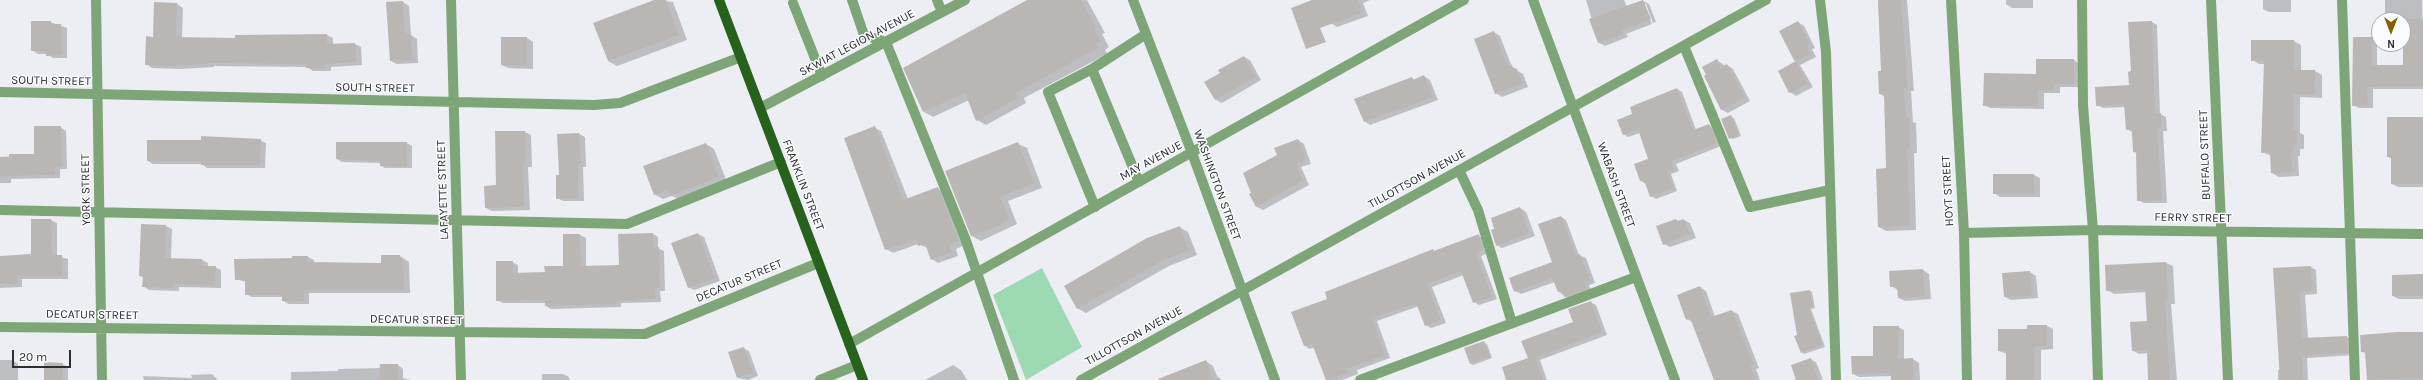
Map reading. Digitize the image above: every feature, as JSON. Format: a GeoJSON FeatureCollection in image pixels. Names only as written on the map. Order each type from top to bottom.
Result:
{"type":"FeatureCollection","features":[{"type":"Feature","properties":{"kind":"main road","name":"FRANKLIN STREET"},"geometry":{"type":"LineString","coordinates":[[719,0],[863,380]]}},
{"type":"Feature","properties":{"kind":"street","name":"YORK STREET"},"geometry":{"type":"LineString","coordinates":[[96,0],[102,380]]}},
{"type":"Feature","properties":{"kind":"street","name":"LAFAYETTE STREET"},"geometry":{"type":"LineString","coordinates":[[451,0],[461,380]]}},
{"type":"Feature","properties":{"kind":"street"},"geometry":{"type":"LineString","coordinates":[[852,0],[864,35],[886,42],[966,238],[976,273],[1014,380]]}},
{"type":"Feature","properties":{"kind":"street"},"geometry":{"type":"LineString","coordinates":[[937,0],[942,12]]}},
{"type":"Feature","properties":{"kind":"street","name":"SKWIAT LEGION AVENUE"},"geometry":{"type":"LineString","coordinates":[[760,108],[966,0]]}},
{"type":"Feature","properties":{"kind":"street","name":"WASHINGTON STREET"},"geometry":{"type":"LineString","coordinates":[[1133,0],[1192,153],[1274,380]]}},
{"type":"Feature","properties":{"kind":"street","name":"MAY AVENUE"},"geometry":{"type":"LineString","coordinates":[[849,344],[1464,0]]}},
{"type":"Feature","properties":{"kind":"street","name":"WABASH STREET"},"geometry":{"type":"LineString","coordinates":[[1533,0],[1674,380]]}},
{"type":"Feature","properties":{"kind":"street","name":"TILLOTTSON AVENUE"},"geometry":{"type":"LineString","coordinates":[[1081,380],[1766,0]]}},
{"type":"Feature","properties":{"kind":"street"},"geometry":{"type":"LineString","coordinates":[[1820,0],[1826,52],[1836,380]]}},
{"type":"Feature","properties":{"kind":"street","name":"HOYT STREET"},"geometry":{"type":"LineString","coordinates":[[1950,0],[1964,234],[1967,380]]}},
{"type":"Feature","properties":{"kind":"street"},"geometry":{"type":"LineString","coordinates":[[2082,0],[2083,105],[2093,230],[2098,380]]}},
{"type":"Feature","properties":{"kind":"street","name":"BUFFALO STREET"},"geometry":{"type":"LineString","coordinates":[[2211,0],[2228,380]]}},
{"type":"Feature","properties":{"kind":"street"},"geometry":{"type":"LineString","coordinates":[[2342,0],[2348,233],[2355,380]]}},
{"type":"Feature","properties":{"kind":"street"},"geometry":{"type":"LineString","coordinates":[[792,3],[822,76]]}},
{"type":"Feature","properties":{"kind":"street"},"geometry":{"type":"LineString","coordinates":[[1095,207],[1048,92],[1092,69],[1146,34]]}},
{"type":"Feature","properties":{"kind":"street"},"geometry":{"type":"LineString","coordinates":[[1684,46],[1750,207],[1830,190]]}},
{"type":"Feature","properties":{"kind":"street","name":"SOUTH STREET"},"geometry":{"type":"LineString","coordinates":[[0,92],[594,105],[620,103],[741,57]]}},
{"type":"Feature","properties":{"kind":"street"},"geometry":{"type":"LineString","coordinates":[[1092,69],[1139,182]]}},
{"type":"Feature","properties":{"kind":"street"},"geometry":{"type":"LineString","coordinates":[[0,210],[99,213],[457,218],[627,224],[780,162]]}},
{"type":"Feature","properties":{"kind":"street"},"geometry":{"type":"LineString","coordinates":[[1459,170],[1478,210],[1512,323]]}},
{"type":"Feature","properties":{"kind":"street","name":"FERRY STREET"},"geometry":{"type":"LineString","coordinates":[[1964,234],[2093,230],[2423,234]]}},
{"type":"Feature","properties":{"kind":"street","name":"DECATUR STREET"},"geometry":{"type":"LineString","coordinates":[[0,327],[646,334],[818,262]]}},
{"type":"Feature","properties":{"kind":"street"},"geometry":{"type":"LineString","coordinates":[[1360,380],[1636,277]]}},
{"type":"Feature","properties":{"kind":"street"},"geometry":{"type":"LineString","coordinates":[[820,380],[857,365]]}},
{"type":"Feature","properties":{"kind":"green space"},"geometry":{"type":"Polygon","coordinates":[[[1042,268],[1082,347],[1026,380],[993,295],[1042,268]]]}},
{"type":"Feature","properties":{"kind":"building"},"geometry":{"type":"Polygon","coordinates":[[[654,0],[666,0],[679,35],[608,61],[593,23],[654,0]]]}},
{"type":"Feature","properties":{"kind":"building"},"geometry":{"type":"Polygon","coordinates":[[[1027,0],[1081,0],[1096,27],[1094,29],[1101,42],[1096,44],[1098,48],[1016,93],[1018,98],[976,121],[965,93],[923,112],[903,68],[1027,0]]]}},
{"type":"Feature","properties":{"kind":"building"},"geometry":{"type":"Polygon","coordinates":[[[1312,0],[1358,0],[1362,13],[1320,28],[1326,42],[1306,49],[1291,8],[1312,0]]]}},
{"type":"Feature","properties":{"kind":"building"},"geometry":{"type":"Polygon","coordinates":[[[1643,0],[1651,19],[1621,31],[1623,34],[1598,43],[1589,19],[1643,0]]]}},
{"type":"Feature","properties":{"kind":"building"},"geometry":{"type":"Polygon","coordinates":[[[1878,0],[1901,0],[1908,88],[1904,88],[1906,118],[1909,118],[1910,149],[1907,149],[1910,226],[1878,227],[1876,169],[1886,168],[1884,94],[1879,94],[1878,71],[1881,71],[1878,0]]]}},
{"type":"Feature","properties":{"kind":"building"},"geometry":{"type":"Polygon","coordinates":[[[403,1],[405,35],[411,34],[413,60],[390,61],[386,2],[403,1]]]}},
{"type":"Feature","properties":{"kind":"building"},"geometry":{"type":"Polygon","coordinates":[[[154,2],[177,3],[176,37],[235,38],[235,35],[327,34],[327,44],[355,43],[356,62],[325,64],[325,68],[306,68],[306,64],[209,63],[175,66],[145,65],[146,36],[153,37],[154,2]]]}},
{"type":"Feature","properties":{"kind":"building"},"geometry":{"type":"Polygon","coordinates":[[[2411,19],[2423,19],[2423,86],[2367,87],[2368,105],[2352,106],[2353,37],[2371,37],[2372,65],[2403,65],[2403,52],[2411,52],[2411,19]]]}},
{"type":"Feature","properties":{"kind":"building"},"geometry":{"type":"Polygon","coordinates":[[[31,21],[51,21],[51,24],[61,24],[62,55],[46,56],[46,51],[31,51],[31,21]]]}},
{"type":"Feature","properties":{"kind":"building"},"geometry":{"type":"Polygon","coordinates":[[[1798,21],[1810,44],[1807,45],[1811,53],[1795,62],[1779,31],[1798,21]]]}},
{"type":"Feature","properties":{"kind":"building"},"geometry":{"type":"Polygon","coordinates":[[[2152,21],[2155,113],[2161,113],[2161,128],[2157,128],[2162,200],[2137,201],[2136,152],[2133,152],[2132,129],[2126,130],[2124,104],[2096,106],[2095,87],[2129,85],[2128,72],[2131,71],[2128,22],[2152,21]]]}},
{"type":"Feature","properties":{"kind":"building"},"geometry":{"type":"Polygon","coordinates":[[[1494,31],[1504,58],[1509,66],[1517,69],[1523,84],[1495,94],[1474,39],[1494,31]]]}},
{"type":"Feature","properties":{"kind":"building"},"geometry":{"type":"Polygon","coordinates":[[[501,37],[527,37],[527,66],[501,65],[501,37]]]}},
{"type":"Feature","properties":{"kind":"building"},"geometry":{"type":"Polygon","coordinates":[[[2251,40],[2294,40],[2294,70],[2315,70],[2315,94],[2293,94],[2293,130],[2297,130],[2297,145],[2293,145],[2293,152],[2291,152],[2292,172],[2271,173],[2270,152],[2261,153],[2264,61],[2251,61],[2251,40]]]}},
{"type":"Feature","properties":{"kind":"building"},"geometry":{"type":"Polygon","coordinates":[[[1244,56],[1256,77],[1215,100],[1204,82],[1220,73],[1218,70],[1244,56]]]}},
{"type":"Feature","properties":{"kind":"building"},"geometry":{"type":"Polygon","coordinates":[[[1717,59],[1721,67],[1727,64],[1745,98],[1721,110],[1704,76],[1706,75],[1702,67],[1717,59]]]}},
{"type":"Feature","properties":{"kind":"building"},"geometry":{"type":"Polygon","coordinates":[[[2036,59],[2074,59],[2074,84],[2054,84],[2054,90],[2038,90],[2038,106],[1983,106],[1984,73],[2036,74],[2036,59]]]}},
{"type":"Feature","properties":{"kind":"building"},"geometry":{"type":"Polygon","coordinates":[[[1796,61],[1808,84],[1789,93],[1778,71],[1796,61]]]}},
{"type":"Feature","properties":{"kind":"building"},"geometry":{"type":"Polygon","coordinates":[[[1424,75],[1433,97],[1364,122],[1354,99],[1412,77],[1413,80],[1424,75]]]}},
{"type":"Feature","properties":{"kind":"building"},"geometry":{"type":"Polygon","coordinates":[[[1677,88],[1693,130],[1709,124],[1717,143],[1672,161],[1674,169],[1667,171],[1673,188],[1650,197],[1644,180],[1640,181],[1634,164],[1648,159],[1638,129],[1623,135],[1617,120],[1632,114],[1630,107],[1677,88]]]}},
{"type":"Feature","properties":{"kind":"building"},"geometry":{"type":"Polygon","coordinates":[[[1731,115],[1739,134],[1729,139],[1721,119],[1731,115]]]}},
{"type":"Feature","properties":{"kind":"building"},"geometry":{"type":"Polygon","coordinates":[[[2387,117],[2423,117],[2423,184],[2391,184],[2391,157],[2387,157],[2387,117]]]}},
{"type":"Feature","properties":{"kind":"building"},"geometry":{"type":"Polygon","coordinates":[[[34,126],[61,126],[62,167],[55,167],[55,175],[0,176],[0,157],[9,157],[9,154],[34,154],[34,126]]]}},
{"type":"Feature","properties":{"kind":"building"},"geometry":{"type":"Polygon","coordinates":[[[875,126],[903,200],[938,187],[959,241],[950,245],[952,252],[931,260],[925,244],[918,246],[916,239],[885,250],[844,138],[875,126]]]}},
{"type":"Feature","properties":{"kind":"building"},"geometry":{"type":"Polygon","coordinates":[[[495,131],[525,131],[526,164],[523,164],[524,207],[485,208],[484,186],[496,185],[495,131]]]}},
{"type":"Feature","properties":{"kind":"building"},"geometry":{"type":"Polygon","coordinates":[[[579,133],[581,164],[578,164],[578,198],[556,199],[556,175],[559,175],[557,134],[579,133]]]}},
{"type":"Feature","properties":{"kind":"building"},"geometry":{"type":"Polygon","coordinates":[[[201,136],[261,139],[260,165],[201,165],[201,161],[147,161],[147,140],[201,140],[201,136]]]}},
{"type":"Feature","properties":{"kind":"building"},"geometry":{"type":"Polygon","coordinates":[[[1298,139],[1306,160],[1296,164],[1303,181],[1256,207],[1249,194],[1251,193],[1243,173],[1277,155],[1274,148],[1298,139]]]}},
{"type":"Feature","properties":{"kind":"building"},"geometry":{"type":"Polygon","coordinates":[[[336,142],[407,142],[407,166],[380,166],[380,161],[336,159],[336,142]]]}},
{"type":"Feature","properties":{"kind":"building"},"geometry":{"type":"Polygon","coordinates":[[[1018,142],[1034,183],[1000,197],[1009,219],[999,226],[971,236],[945,171],[1018,142]]]}},
{"type":"Feature","properties":{"kind":"building"},"geometry":{"type":"Polygon","coordinates":[[[706,143],[719,177],[670,196],[668,190],[654,195],[643,166],[706,143]]]}},
{"type":"Feature","properties":{"kind":"building"},"geometry":{"type":"Polygon","coordinates":[[[1993,174],[2034,174],[2034,194],[1993,194],[1993,174]]]}},
{"type":"Feature","properties":{"kind":"building"},"geometry":{"type":"Polygon","coordinates":[[[1520,207],[1529,233],[1496,246],[1491,230],[1494,229],[1491,218],[1520,207]]]}},
{"type":"Feature","properties":{"kind":"building"},"geometry":{"type":"Polygon","coordinates":[[[1561,216],[1576,256],[1580,254],[1590,280],[1584,282],[1586,289],[1564,297],[1562,291],[1558,292],[1552,278],[1514,292],[1509,278],[1552,262],[1538,224],[1561,216]]]}},
{"type":"Feature","properties":{"kind":"building"},"geometry":{"type":"Polygon","coordinates":[[[31,219],[51,219],[52,255],[62,255],[62,276],[17,276],[17,284],[0,284],[0,256],[31,254],[31,219]]]}},
{"type":"Feature","properties":{"kind":"building"},"geometry":{"type":"Polygon","coordinates":[[[1676,219],[1677,221],[1684,219],[1690,234],[1663,245],[1656,226],[1676,219]]]}},
{"type":"Feature","properties":{"kind":"building"},"geometry":{"type":"Polygon","coordinates":[[[141,224],[166,225],[165,258],[202,259],[202,266],[216,266],[215,285],[173,284],[173,288],[142,287],[143,276],[139,276],[141,224]]]}},
{"type":"Feature","properties":{"kind":"building"},"geometry":{"type":"Polygon","coordinates":[[[1180,226],[1189,250],[1160,262],[1077,309],[1064,286],[1147,238],[1180,226]]]}},
{"type":"Feature","properties":{"kind":"building"},"geometry":{"type":"Polygon","coordinates":[[[653,233],[653,249],[659,247],[660,288],[655,288],[656,299],[616,301],[616,304],[545,306],[545,300],[496,301],[496,261],[513,261],[513,273],[545,272],[544,266],[563,266],[563,234],[580,234],[581,266],[619,265],[618,234],[653,233]]]}},
{"type":"Feature","properties":{"kind":"building"},"geometry":{"type":"Polygon","coordinates":[[[698,233],[715,278],[688,288],[671,243],[698,233]]]}},
{"type":"Feature","properties":{"kind":"building"},"geometry":{"type":"Polygon","coordinates":[[[1479,234],[1483,250],[1476,253],[1492,296],[1473,303],[1461,271],[1427,284],[1441,320],[1425,326],[1416,303],[1372,318],[1385,355],[1346,369],[1348,373],[1326,380],[1312,344],[1304,346],[1291,312],[1327,299],[1325,292],[1433,249],[1434,251],[1479,234]]]}},
{"type":"Feature","properties":{"kind":"building"},"geometry":{"type":"Polygon","coordinates":[[[381,255],[400,255],[400,258],[403,258],[404,290],[304,290],[304,301],[282,301],[282,295],[245,295],[245,280],[235,280],[234,259],[292,258],[292,256],[308,256],[308,262],[381,263],[381,255]]]}},
{"type":"Feature","properties":{"kind":"building"},"geometry":{"type":"Polygon","coordinates":[[[2166,262],[2168,300],[2165,301],[2170,380],[2148,380],[2147,350],[2132,351],[2130,322],[2147,321],[2145,289],[2106,291],[2105,265],[2166,262]]]}},
{"type":"Feature","properties":{"kind":"building"},"geometry":{"type":"Polygon","coordinates":[[[2311,266],[2312,291],[2300,292],[2302,338],[2347,336],[2348,353],[2302,355],[2303,380],[2280,380],[2273,268],[2311,266]]]}},
{"type":"Feature","properties":{"kind":"building"},"geometry":{"type":"Polygon","coordinates":[[[1923,269],[1925,296],[1898,298],[1897,287],[1890,287],[1889,271],[1923,269]]]}},
{"type":"Feature","properties":{"kind":"building"},"geometry":{"type":"Polygon","coordinates":[[[2030,271],[2032,296],[2004,297],[2002,273],[2030,271]]]}},
{"type":"Feature","properties":{"kind":"building"},"geometry":{"type":"Polygon","coordinates":[[[2423,274],[2423,296],[2392,296],[2392,275],[2423,274]]]}},
{"type":"Feature","properties":{"kind":"building"},"geometry":{"type":"Polygon","coordinates":[[[1700,286],[1711,317],[1732,310],[1754,365],[1750,366],[1756,380],[1714,380],[1690,318],[1686,320],[1677,295],[1700,286]]]}},
{"type":"Feature","properties":{"kind":"building"},"geometry":{"type":"Polygon","coordinates":[[[1810,290],[1813,307],[1809,308],[1822,345],[1801,353],[1794,336],[1797,335],[1790,293],[1810,290]]]}},
{"type":"Feature","properties":{"kind":"building"},"geometry":{"type":"Polygon","coordinates":[[[1591,301],[1602,332],[1535,358],[1543,380],[1506,380],[1502,367],[1528,358],[1521,341],[1573,322],[1568,309],[1591,301]]]}},
{"type":"Feature","properties":{"kind":"building"},"geometry":{"type":"Polygon","coordinates":[[[2027,325],[2047,325],[2047,346],[2035,347],[2035,380],[2006,380],[2006,351],[1998,351],[1998,329],[2027,329],[2027,325]]]}},
{"type":"Feature","properties":{"kind":"building"},"geometry":{"type":"Polygon","coordinates":[[[1873,326],[1899,326],[1898,359],[1913,358],[1914,380],[1891,380],[1891,373],[1852,374],[1851,356],[1873,356],[1873,326]]]}},
{"type":"Feature","properties":{"kind":"building"},"geometry":{"type":"Polygon","coordinates":[[[2423,332],[2423,378],[2367,380],[2365,352],[2361,352],[2360,335],[2423,332]]]}},
{"type":"Feature","properties":{"kind":"building"},"geometry":{"type":"Polygon","coordinates":[[[1484,341],[1490,357],[1470,364],[1464,348],[1484,341]]]}},
{"type":"Feature","properties":{"kind":"building"},"geometry":{"type":"Polygon","coordinates":[[[744,347],[753,373],[737,378],[728,352],[744,347]]]}},
{"type":"Feature","properties":{"kind":"building"},"geometry":{"type":"Polygon","coordinates":[[[1811,358],[1818,380],[1796,380],[1791,365],[1811,358]]]}},
{"type":"Feature","properties":{"kind":"building"},"geometry":{"type":"Polygon","coordinates":[[[1206,360],[1213,380],[1158,380],[1158,379],[1206,360]]]}},
{"type":"Feature","properties":{"kind":"building"},"geometry":{"type":"Polygon","coordinates":[[[44,362],[63,363],[62,380],[44,380],[44,362]]]}},
{"type":"Feature","properties":{"kind":"building"},"geometry":{"type":"Polygon","coordinates":[[[380,364],[398,364],[398,380],[379,380],[380,364]]]}}]}
